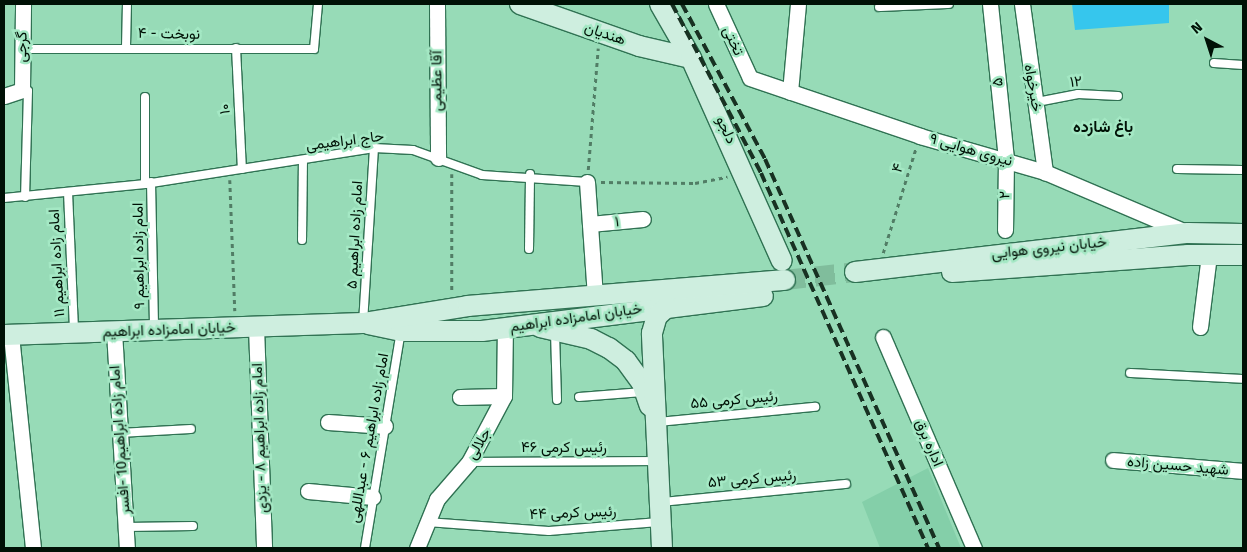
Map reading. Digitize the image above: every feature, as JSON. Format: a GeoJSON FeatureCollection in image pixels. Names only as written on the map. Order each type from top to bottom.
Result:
{"type":"FeatureCollection","features":[{"type":"Feature","properties":{"kind":"main road","name":"هندیان"},"geometry":{"type":"LineString","coordinates":[[520,4],[599,32],[692,58]]}},
{"type":"Feature","properties":{"kind":"main road","name":"دلجو"},"geometry":{"type":"LineString","coordinates":[[660,4],[692,58],[746,174],[786,278]]}},
{"type":"Feature","properties":{"kind":"main road","name":"خیابان نیروی هوایی"},"geometry":{"type":"LineString","coordinates":[[1243,234],[1188,233],[878,268],[857,278],[1209,255],[1243,255]]}},
{"type":"Feature","properties":{"kind":"main road","name":"خیابان امامزاده ابراهیم"},"geometry":{"type":"LineString","coordinates":[[364,324],[401,332],[482,331],[667,307],[786,278]]}},
{"type":"Feature","properties":{"kind":"main road","name":"خیابان امامزاده ابراهیم"},"geometry":{"type":"LineString","coordinates":[[7,335],[364,324],[460,307],[786,278]]}},
{"type":"Feature","properties":{"kind":"main road"},"geometry":{"type":"LineString","coordinates":[[460,307],[463,323],[482,331]]}},
{"type":"Feature","properties":{"kind":"main road"},"geometry":{"type":"LineString","coordinates":[[662,548],[652,333],[657,316],[667,307]]}},
{"type":"Feature","properties":{"kind":"main road"},"geometry":{"type":"LineString","coordinates":[[514,326],[554,330],[609,348],[626,360],[645,392],[656,422]]}},
{"type":"Feature","properties":{"kind":"street","name":"گرجی"},"geometry":{"type":"LineString","coordinates":[[22,90],[23,4]]}},
{"type":"Feature","properties":{"kind":"street","name":"آقا عظیمی"},"geometry":{"type":"LineString","coordinates":[[437,4],[445,161]]}},
{"type":"Feature","properties":{"kind":"street","name":"تختی"},"geometry":{"type":"LineString","coordinates":[[716,4],[750,78]]}},
{"type":"Feature","properties":{"kind":"street"},"geometry":{"type":"LineString","coordinates":[[790,92],[798,4]]}},
{"type":"Feature","properties":{"kind":"street","name":"۵"},"geometry":{"type":"LineString","coordinates":[[990,4],[1006,160]]}},
{"type":"Feature","properties":{"kind":"street","name":"خیرخواه"},"geometry":{"type":"LineString","coordinates":[[1022,4],[1037,102],[1045,172]]}},
{"type":"Feature","properties":{"kind":"street","name":"نیروی هوایی ۹"},"geometry":{"type":"LineString","coordinates":[[750,78],[920,136],[1045,172],[1188,233]]}},
{"type":"Feature","properties":{"kind":"street"},"geometry":{"type":"LineString","coordinates":[[4,96],[22,90]]}},
{"type":"Feature","properties":{"kind":"street","name":"۲"},"geometry":{"type":"LineString","coordinates":[[1005,230],[1006,160]]}},
{"type":"Feature","properties":{"kind":"street"},"geometry":{"type":"LineString","coordinates":[[587,182],[595,295]]}},
{"type":"Feature","properties":{"kind":"street","name":"۱"},"geometry":{"type":"LineString","coordinates":[[590,224],[643,219]]}},
{"type":"Feature","properties":{"kind":"street"},"geometry":{"type":"LineString","coordinates":[[1200,327],[1209,255]]}},
{"type":"Feature","properties":{"kind":"street","name":"جلالی"},"geometry":{"type":"LineString","coordinates":[[417,548],[437,499],[469,462],[504,396],[514,326]]}},
{"type":"Feature","properties":{"kind":"street","name":"امام زاده ابراهیم ۸ - یزدی"},"geometry":{"type":"LineString","coordinates":[[256,327],[264,548]]}},
{"type":"Feature","properties":{"kind":"street","name":"امام زاده ابراهیم10 -افسر"},"geometry":{"type":"LineString","coordinates":[[114,332],[117,433],[127,548]]}},
{"type":"Feature","properties":{"kind":"street"},"geometry":{"type":"LineString","coordinates":[[7,335],[33,548]]}},
{"type":"Feature","properties":{"kind":"street","name":"اداره برق"},"geometry":{"type":"LineString","coordinates":[[883,337],[974,548]]}},
{"type":"Feature","properties":{"kind":"street"},"geometry":{"type":"LineString","coordinates":[[460,397],[504,396]]}},
{"type":"Feature","properties":{"kind":"street"},"geometry":{"type":"LineString","coordinates":[[328,422],[385,426]]}},
{"type":"Feature","properties":{"kind":"street","name":"شهید حسین زاده"},"geometry":{"type":"LineString","coordinates":[[1113,460],[1243,471]]}},
{"type":"Feature","properties":{"kind":"street"},"geometry":{"type":"LineString","coordinates":[[308,491],[373,497]]}},
{"type":"Feature","properties":{"kind":"lane"},"geometry":{"type":"LineString","coordinates":[[126,47],[127,4]]}},
{"type":"Feature","properties":{"kind":"lane","name":"۴ - نوبخت"},"geometry":{"type":"LineString","coordinates":[[22,49],[126,47],[314,49],[318,4]]}},
{"type":"Feature","properties":{"kind":"lane"},"geometry":{"type":"LineString","coordinates":[[879,7],[949,4]]}},
{"type":"Feature","properties":{"kind":"lane","name":"۱۰"},"geometry":{"type":"LineString","coordinates":[[236,48],[242,169]]}},
{"type":"Feature","properties":{"kind":"lane"},"geometry":{"type":"LineString","coordinates":[[1214,63],[1243,65]]}},
{"type":"Feature","properties":{"kind":"lane"},"geometry":{"type":"LineString","coordinates":[[22,90],[28,91],[24,197]]}},
{"type":"Feature","properties":{"kind":"lane","name":"۱۲"},"geometry":{"type":"LineString","coordinates":[[1037,102],[1078,94],[1118,96]]}},
{"type":"Feature","properties":{"kind":"lane","name":"امام زاده ابراهيم ۹"},"geometry":{"type":"LineString","coordinates":[[144,97],[154,330]]}},
{"type":"Feature","properties":{"kind":"lane","name":"حاج ابراهیمی"},"geometry":{"type":"LineString","coordinates":[[4,198],[148,183],[374,148],[412,150],[482,175],[530,174],[587,182]]}},
{"type":"Feature","properties":{"kind":"lane","name":"امام زاده ابراهیم ۵"},"geometry":{"type":"LineString","coordinates":[[364,324],[374,148]]}},
{"type":"Feature","properties":{"kind":"lane"},"geometry":{"type":"LineString","coordinates":[[302,240],[303,160]]}},
{"type":"Feature","properties":{"kind":"lane"},"geometry":{"type":"LineString","coordinates":[[1177,169],[1243,170]]}},
{"type":"Feature","properties":{"kind":"lane"},"geometry":{"type":"LineString","coordinates":[[529,249],[530,174]]}},
{"type":"Feature","properties":{"kind":"lane","name":"امام زاده ابراهیم ۱۱"},"geometry":{"type":"LineString","coordinates":[[68,192],[74,333]]}},
{"type":"Feature","properties":{"kind":"lane"},"geometry":{"type":"LineString","coordinates":[[554,330],[557,400]]}},
{"type":"Feature","properties":{"kind":"lane","name":"امام زاده ابراهیم ۶ - عبداللهی"},"geometry":{"type":"LineString","coordinates":[[365,548],[401,332]]}},
{"type":"Feature","properties":{"kind":"lane"},"geometry":{"type":"LineString","coordinates":[[1130,373],[1243,379]]}},
{"type":"Feature","properties":{"kind":"lane"},"geometry":{"type":"LineString","coordinates":[[579,397],[645,392]]}},
{"type":"Feature","properties":{"kind":"lane","name":"رئیس کرمی ۵۵"},"geometry":{"type":"LineString","coordinates":[[656,422],[815,406]]}},
{"type":"Feature","properties":{"kind":"lane"},"geometry":{"type":"LineString","coordinates":[[117,433],[191,429]]}},
{"type":"Feature","properties":{"kind":"lane","name":"رئیس کرمی ۴۶"},"geometry":{"type":"LineString","coordinates":[[469,462],[659,461]]}},
{"type":"Feature","properties":{"kind":"lane","name":"رئیس کرمی ۵۳"},"geometry":{"type":"LineString","coordinates":[[660,502],[846,484]]}},
{"type":"Feature","properties":{"kind":"lane","name":"رئیس کرمی ۴۴"},"geometry":{"type":"LineString","coordinates":[[427,522],[549,531],[661,522]]}},
{"type":"Feature","properties":{"kind":"lane"},"geometry":{"type":"LineString","coordinates":[[126,527],[193,526]]}},
{"type":"Feature","properties":{"kind":"path"},"geometry":{"type":"LineString","coordinates":[[599,32],[587,182],[695,183],[746,174]]}},
{"type":"Feature","properties":{"kind":"path","name":"۴"},"geometry":{"type":"LineString","coordinates":[[878,268],[920,136]]}},
{"type":"Feature","properties":{"kind":"path"},"geometry":{"type":"LineString","coordinates":[[445,161],[460,307]]}},
{"type":"Feature","properties":{"kind":"path"},"geometry":{"type":"LineString","coordinates":[[230,170],[235,328]]}},
{"type":"Feature","properties":{"kind":"shaded area"},"geometry":{"type":"Polygon","coordinates":[[[928,468],[961,548],[880,548],[862,502],[928,468]]]}},
{"type":"Feature","properties":{"kind":"building"},"geometry":{"type":"Polygon","coordinates":[[[1072,4],[1169,4],[1169,23],[1075,30],[1072,4]]]}},
{"type":"Feature","properties":{"kind":"tunnel"},"geometry":{"type":"LineString","coordinates":[[785,280],[855,272]]}},
{"type":"Feature","properties":{"kind":"railway"},"geometry":{"type":"LineString","coordinates":[[672,4],[761,173],[928,548]]}},
{"type":"Feature","properties":{"kind":"railway"},"geometry":{"type":"LineString","coordinates":[[682,4],[765,159],[939,548]]}},
{"type":"Feature","properties":{"kind":"district","name":"باغ شازده"},"geometry":{"type":"Point","coordinates":[1103,127]}}]}
